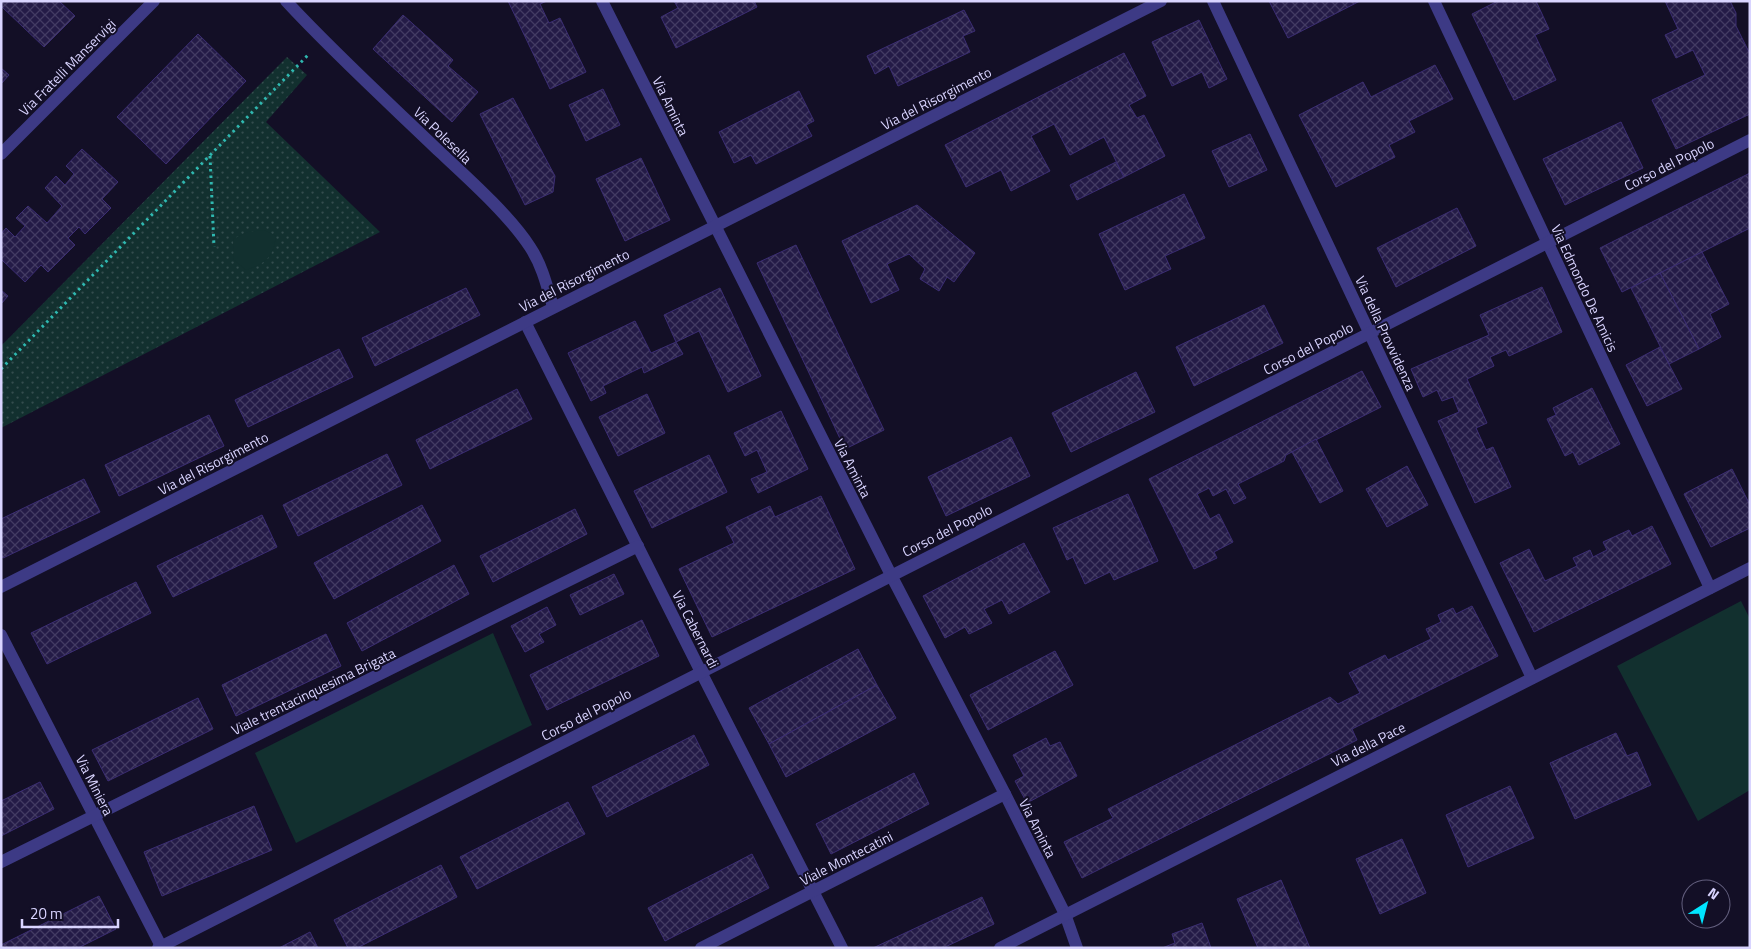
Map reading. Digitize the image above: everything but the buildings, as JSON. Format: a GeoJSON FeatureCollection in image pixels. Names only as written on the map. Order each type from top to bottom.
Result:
{"type":"FeatureCollection","features":[{"type":"Feature","properties":{"kind":"street","name":"Via Fratelli Manservigi"},"geometry":{"type":"LineString","coordinates":[[1,154],[154,1]]}},
{"type":"Feature","properties":{"kind":"street","name":"Via Polesella"},"geometry":{"type":"LineString","coordinates":[[286,1],[323,40],[452,163],[512,224],[530,248],[543,272],[553,307]]}},
{"type":"Feature","properties":{"kind":"street","name":"Via Aminta"},"geometry":{"type":"LineString","coordinates":[[602,1],[891,575],[1005,794],[1065,914],[1078,948]]}},
{"type":"Feature","properties":{"kind":"street","name":"Via del Risorgimento"},"geometry":{"type":"LineString","coordinates":[[1,587],[1161,1]]}},
{"type":"Feature","properties":{"kind":"street","name":"Via della Provvidenza"},"geometry":{"type":"LineString","coordinates":[[1213,1],[1532,678]]}},
{"type":"Feature","properties":{"kind":"street","name":"Via Edmondo De Amicis"},"geometry":{"type":"LineString","coordinates":[[1434,1],[1710,588]]}},
{"type":"Feature","properties":{"kind":"street","name":"Corso del Popolo"},"geometry":{"type":"LineString","coordinates":[[160,947],[1750,140]]}},
{"type":"Feature","properties":{"kind":"street","name":"Via Cabernardi"},"geometry":{"type":"LineString","coordinates":[[525,322],[842,948]]}},
{"type":"Feature","properties":{"kind":"street","name":"Viale trentacinquesima Brigata"},"geometry":{"type":"LineString","coordinates":[[1,862],[638,546]]}},
{"type":"Feature","properties":{"kind":"street","name":"Via della Pace"},"geometry":{"type":"LineString","coordinates":[[1000,948],[1750,568]]}},
{"type":"Feature","properties":{"kind":"street","name":"Via Miniera"},"geometry":{"type":"LineString","coordinates":[[1,635],[160,947]]}},
{"type":"Feature","properties":{"kind":"street","name":"Viale Montecatini"},"geometry":{"type":"LineString","coordinates":[[701,948],[1005,794]]}},
{"type":"Feature","properties":{"kind":"path"},"geometry":{"type":"LineString","coordinates":[[1,369],[323,40]]}},
{"type":"Feature","properties":{"kind":"path"},"geometry":{"type":"LineString","coordinates":[[210,156],[214,247]]}},
{"type":"Feature","properties":{"kind":"green space"},"geometry":{"type":"Polygon","coordinates":[[[287,57],[307,75],[266,122],[380,232],[1,428],[1,346],[287,57]]]}},
{"type":"Feature","properties":{"kind":"green space"},"geometry":{"type":"Polygon","coordinates":[[[264,230],[276,236],[273,250],[267,259],[259,265],[246,270],[234,260],[233,239],[248,232],[264,230]]]}},
{"type":"Feature","properties":{"kind":"green space"},"geometry":{"type":"Polygon","coordinates":[[[1741,601],[1750,619],[1750,790],[1698,821],[1617,666],[1741,601]]]}},
{"type":"Feature","properties":{"kind":"green space"},"geometry":{"type":"Polygon","coordinates":[[[493,633],[532,725],[296,843],[255,753],[493,633]]]}}]}
